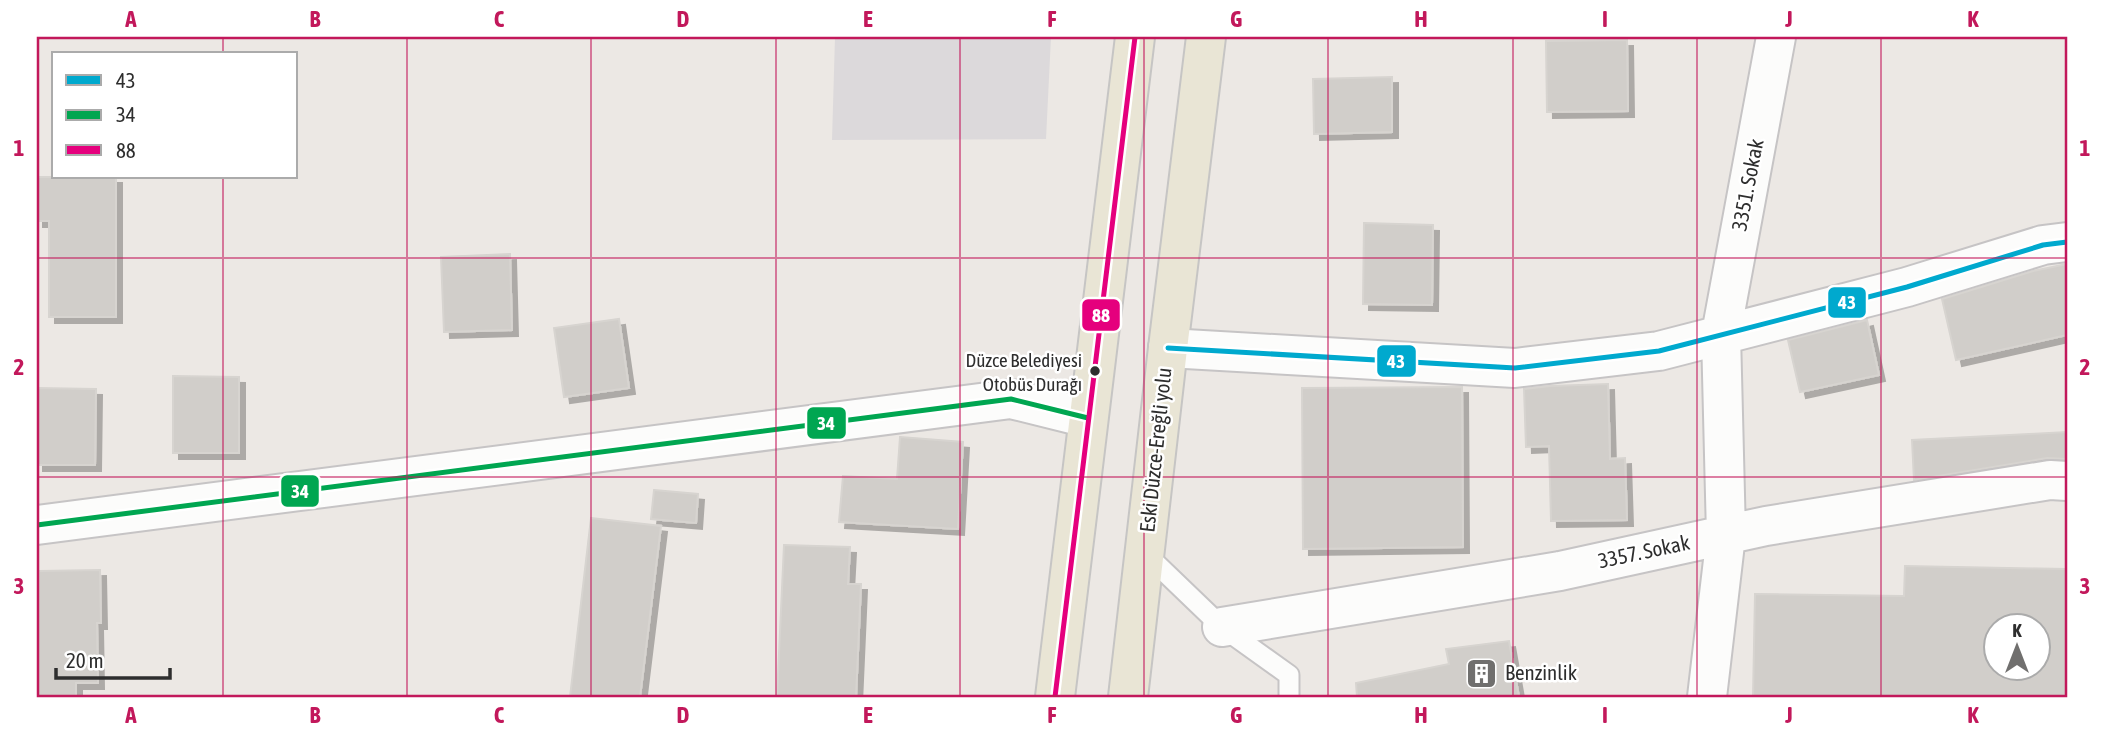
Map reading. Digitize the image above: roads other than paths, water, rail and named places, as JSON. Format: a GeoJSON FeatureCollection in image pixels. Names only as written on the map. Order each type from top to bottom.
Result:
{"type":"FeatureCollection","features":[{"type":"Feature","properties":{"kind":"main road"},"geometry":{"type":"LineString","coordinates":[[1055,697],[1135,37]]}},
{"type":"Feature","properties":{"kind":"main road","name":"Eski Düzce-Ereğli yolu"},"geometry":{"type":"LineString","coordinates":[[1128,697],[1206,37]]}},
{"type":"Feature","properties":{"kind":"street","name":"3351. Sokak"},"geometry":{"type":"LineString","coordinates":[[1707,697],[1726,535],[1721,334],[1776,37]]}},
{"type":"Feature","properties":{"kind":"street"},"geometry":{"type":"LineString","coordinates":[[1168,348],[1515,368],[1659,351],[1907,287],[2055,244]]}},
{"type":"Feature","properties":{"kind":"street"},"geometry":{"type":"LineString","coordinates":[[37,525],[1011,399],[1088,418]]}},
{"type":"Feature","properties":{"kind":"street","name":"3357. Sokak"},"geometry":{"type":"LineString","coordinates":[[1222,627],[1560,571],[1766,526],[2037,482],[2067,481]]}},
{"type":"Feature","properties":{"kind":"lane"},"geometry":{"type":"LineString","coordinates":[[1145,552],[1222,627],[1289,675],[1289,697]]}},
{"type":"Feature","properties":{"kind":"place","name":"Düzce Belediyesi Otobüs Durağı"},"geometry":{"type":"Point","coordinates":[1095,371]}},
{"type":"Feature","properties":{"kind":"place","name":"Benzinlik"},"geometry":{"type":"Point","coordinates":[1482,673]}}]}
